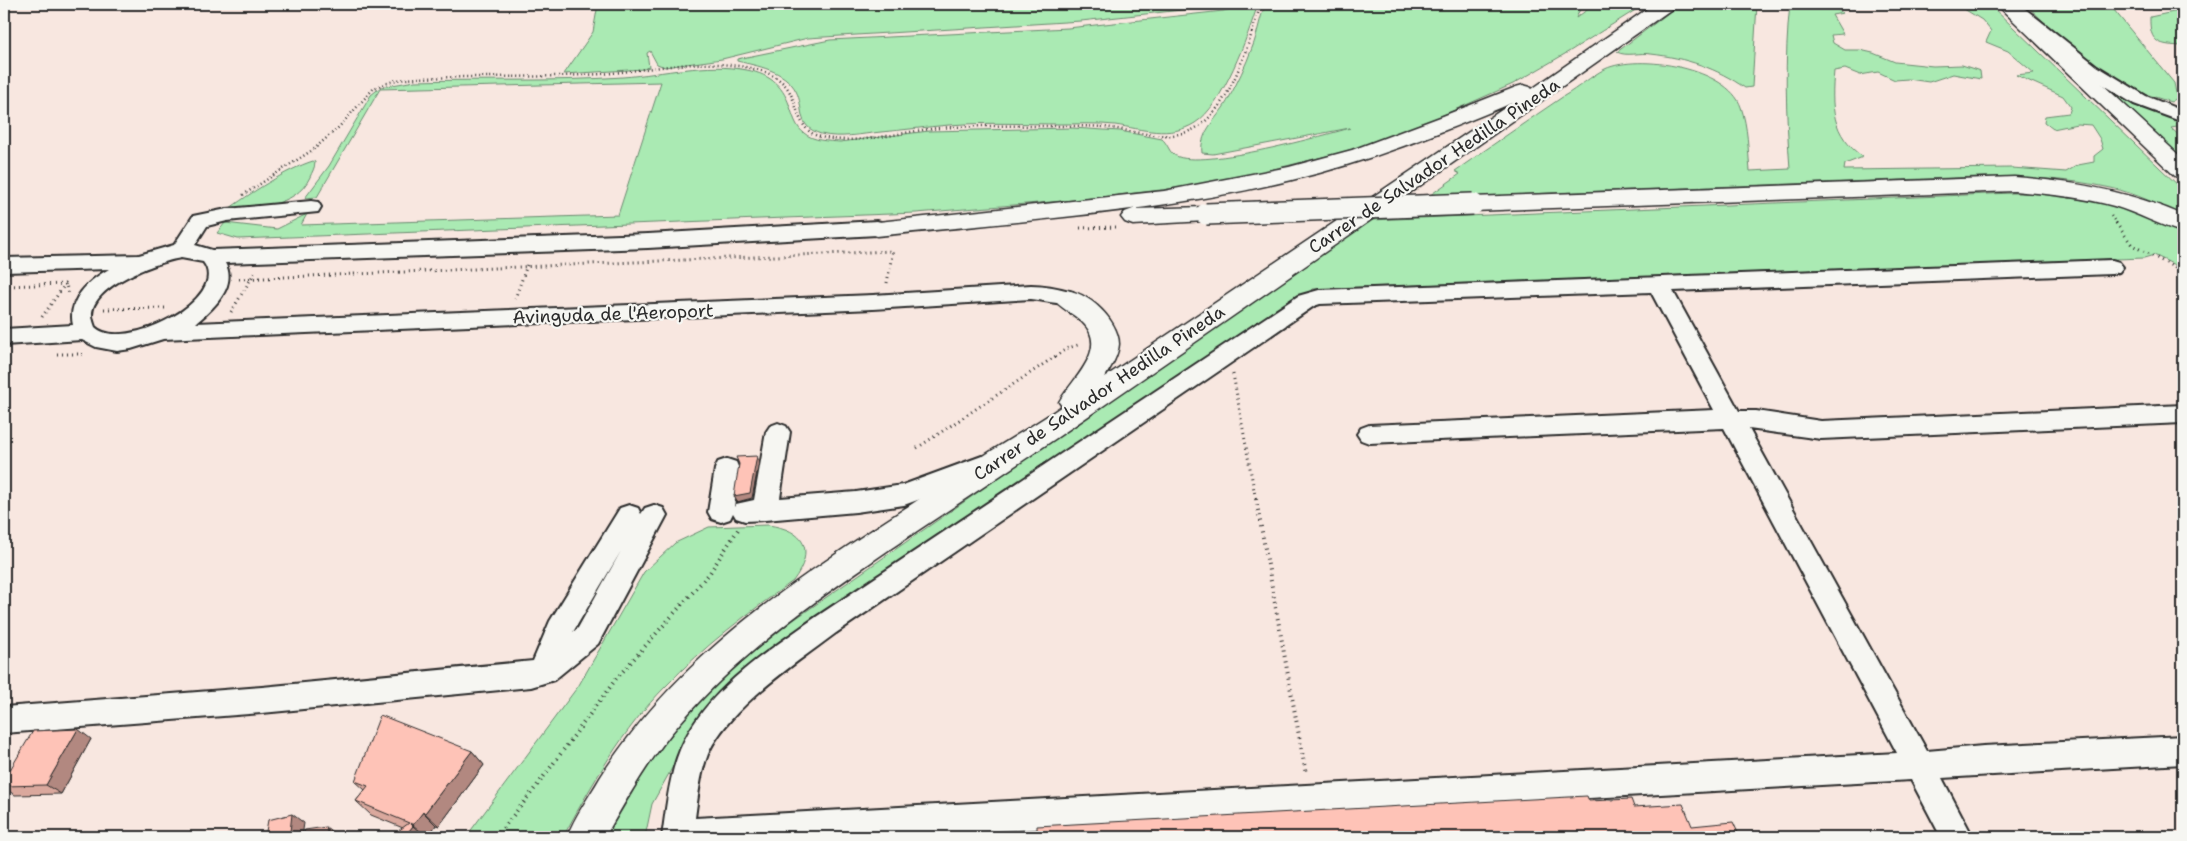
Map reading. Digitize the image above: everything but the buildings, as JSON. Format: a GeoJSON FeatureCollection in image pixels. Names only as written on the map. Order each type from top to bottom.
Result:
{"type":"FeatureCollection","features":[{"type":"Feature","properties":{"kind":"main road","name":"Carrer de Salvador Hedilla Pineda"},"geometry":{"type":"LineString","coordinates":[[585,837],[615,784],[645,740],[684,695],[717,664],[780,611],[842,566],[998,460],[1055,425],[1600,52],[1666,4]]}},
{"type":"Feature","properties":{"kind":"main road"},"geometry":{"type":"LineString","coordinates":[[2005,4],[2183,171]]}},
{"type":"Feature","properties":{"kind":"main road"},"geometry":{"type":"LineString","coordinates":[[877,228],[1164,198],[1290,174],[1360,155],[1451,121],[1516,95],[1600,52]]}},
{"type":"Feature","properties":{"kind":"main road"},"geometry":{"type":"LineString","coordinates":[[877,228],[2014,184],[2075,189],[2102,195],[2152,211],[2183,224]]}},
{"type":"Feature","properties":{"kind":"main road"},"geometry":{"type":"LineString","coordinates":[[1055,425],[1097,373],[1106,347],[1102,327],[1095,317],[1084,307],[1065,297]]}},
{"type":"Feature","properties":{"kind":"street"},"geometry":{"type":"LineString","coordinates":[[2009,4],[2091,70],[2140,100],[2183,117]]}},
{"type":"Feature","properties":{"kind":"street"},"geometry":{"type":"LineString","coordinates":[[181,251],[200,221],[281,209],[306,201]]}},
{"type":"Feature","properties":{"kind":"street"},"geometry":{"type":"LineString","coordinates":[[4,265],[140,261],[181,251],[198,252],[210,257],[648,241],[877,228]]}},
{"type":"Feature","properties":{"kind":"street","name":"Avinguda de l'Aeroport"},"geometry":{"type":"LineString","coordinates":[[4,337],[86,332],[97,340],[116,343],[138,340],[160,332],[182,322],[198,309],[219,281],[218,267],[210,257]]}},
{"type":"Feature","properties":{"kind":"street"},"geometry":{"type":"LineString","coordinates":[[86,332],[82,322],[82,310],[90,296],[102,283],[140,261]]}},
{"type":"Feature","properties":{"kind":"street"},"geometry":{"type":"LineString","coordinates":[[2112,267],[1319,298],[1295,306],[818,631],[732,700],[706,729],[696,746],[688,776],[678,836],[2183,750]]}},
{"type":"Feature","properties":{"kind":"street"},"geometry":{"type":"LineString","coordinates":[[1658,284],[1958,837]]}},
{"type":"Feature","properties":{"kind":"street","name":"Avinguda de l'Aeroport"},"geometry":{"type":"LineString","coordinates":[[160,332],[220,331],[873,302],[1031,292],[1049,293],[1065,297]]}},
{"type":"Feature","properties":{"kind":"street"},"geometry":{"type":"LineString","coordinates":[[1369,434],[1731,419],[1821,430],[2183,414]]}},
{"type":"Feature","properties":{"kind":"street"},"geometry":{"type":"LineString","coordinates":[[744,511],[778,432]]}},
{"type":"Feature","properties":{"kind":"street"},"geometry":{"type":"LineString","coordinates":[[744,511],[856,502],[904,494],[998,460]]}},
{"type":"Feature","properties":{"kind":"street"},"geometry":{"type":"LineString","coordinates":[[727,468],[744,511]]}},
{"type":"Feature","properties":{"kind":"street"},"geometry":{"type":"LineString","coordinates":[[4,720],[262,700],[531,674],[544,671],[588,636],[642,515]]}},
{"type":"Feature","properties":{"kind":"path"},"geometry":{"type":"LineString","coordinates":[[208,219],[319,146],[334,134],[370,90],[381,84],[395,81],[434,78],[601,75],[726,64],[759,70],[779,80],[792,95],[801,124],[809,132],[827,138],[861,137],[943,128],[1076,126],[1104,127],[1151,135],[1187,133],[1203,124],[1216,108],[1244,54],[1261,4]]}},
{"type":"Feature","properties":{"kind":"path"},"geometry":{"type":"LineString","coordinates":[[236,280],[893,251]]}},
{"type":"Feature","properties":{"kind":"path"},"geometry":{"type":"LineString","coordinates":[[220,331],[266,255]]}},
{"type":"Feature","properties":{"kind":"path"},"geometry":{"type":"LineString","coordinates":[[2153,257],[2183,272]]}},
{"type":"Feature","properties":{"kind":"path"},"geometry":{"type":"LineString","coordinates":[[509,318],[530,260]]}},
{"type":"Feature","properties":{"kind":"path"},"geometry":{"type":"LineString","coordinates":[[27,336],[82,263]]}},
{"type":"Feature","properties":{"kind":"path"},"geometry":{"type":"LineString","coordinates":[[4,286],[61,284]]}},
{"type":"Feature","properties":{"kind":"path"},"geometry":{"type":"LineString","coordinates":[[102,309],[173,308]]}},
{"type":"Feature","properties":{"kind":"path"},"geometry":{"type":"LineString","coordinates":[[917,448],[1068,348],[1085,344],[1082,337]]}},
{"type":"Feature","properties":{"kind":"path"},"geometry":{"type":"LineString","coordinates":[[1229,352],[1306,776]]}},
{"type":"Feature","properties":{"kind":"path"},"geometry":{"type":"LineString","coordinates":[[496,837],[616,679],[709,574],[729,545],[740,524],[744,511]]}},
{"type":"Feature","properties":{"kind":"green space"},"geometry":{"type":"Polygon","coordinates":[[[598,4],[1237,4],[1081,21],[808,38],[722,59],[665,67],[657,64],[650,51],[647,53],[649,67],[644,69],[564,74],[593,32],[598,4]]]}},
{"type":"Feature","properties":{"kind":"green space"},"geometry":{"type":"Polygon","coordinates":[[[1258,4],[1248,33],[1225,86],[1215,102],[1195,123],[1185,128],[1166,132],[1102,124],[991,123],[949,125],[851,136],[821,134],[807,126],[802,116],[799,97],[785,78],[762,67],[737,61],[737,59],[830,40],[1068,28],[1223,11],[1258,4]]]}},
{"type":"Feature","properties":{"kind":"green space"},"geometry":{"type":"Polygon","coordinates":[[[1266,4],[1587,4],[1581,7],[1576,18],[1595,4],[1645,4],[1513,84],[1405,132],[1343,152],[1258,173],[1178,188],[1075,200],[916,213],[238,239],[217,233],[225,223],[277,229],[307,214],[301,225],[618,215],[661,82],[380,89],[317,197],[305,198],[329,166],[371,95],[381,87],[415,81],[597,79],[716,67],[747,70],[763,75],[776,83],[785,95],[799,129],[804,133],[816,139],[840,142],[929,131],[1072,128],[1120,131],[1162,139],[1173,154],[1185,158],[1205,159],[1258,151],[1350,128],[1213,154],[1202,153],[1202,145],[1207,130],[1225,105],[1247,61],[1266,4]]]}},
{"type":"Feature","properties":{"kind":"green space"},"geometry":{"type":"Polygon","coordinates":[[[1680,4],[1757,4],[1752,87],[1745,88],[1723,75],[1689,61],[1651,54],[1625,54],[1617,52],[1680,4]]]}},
{"type":"Feature","properties":{"kind":"green space"},"geometry":{"type":"Polygon","coordinates":[[[1790,4],[1828,4],[1843,13],[1832,15],[1843,34],[1831,35],[1833,43],[1845,50],[1860,50],[1873,53],[1895,62],[1933,66],[1962,65],[1980,71],[1981,79],[1953,74],[1929,82],[1908,79],[1895,80],[1878,72],[1860,75],[1845,69],[1834,71],[1833,108],[1835,119],[1845,139],[1863,157],[1845,164],[1844,170],[2012,168],[2066,172],[2078,165],[2094,162],[2094,156],[2103,149],[2100,139],[2091,125],[2077,124],[2053,129],[2044,122],[2045,116],[2069,113],[2071,107],[2063,96],[2016,75],[2034,73],[2008,51],[1986,42],[1991,31],[1982,20],[1956,4],[1989,4],[2183,190],[2183,215],[2139,196],[2111,188],[2061,180],[2011,177],[1549,193],[1423,200],[1460,174],[1455,171],[1595,75],[1620,64],[1660,64],[1681,67],[1719,82],[1733,94],[1741,107],[1746,131],[1750,171],[1790,169],[1786,87],[1790,4]]]}},
{"type":"Feature","properties":{"kind":"green space"},"geometry":{"type":"Polygon","coordinates":[[[2025,4],[2109,4],[2174,83],[2177,98],[2171,102],[2145,94],[2140,95],[2080,56],[2025,4]]]}},
{"type":"Feature","properties":{"kind":"green space"},"geometry":{"type":"Polygon","coordinates":[[[2183,10],[2183,46],[2162,44],[2154,38],[2150,26],[2150,17],[2183,10]]]}},
{"type":"Feature","properties":{"kind":"green space"},"geometry":{"type":"Polygon","coordinates":[[[2107,90],[2183,122],[2183,126],[2171,128],[2183,139],[2183,161],[2107,90]]]}},
{"type":"Feature","properties":{"kind":"green space"},"geometry":{"type":"Polygon","coordinates":[[[313,161],[315,162],[310,177],[304,187],[295,195],[261,207],[226,211],[280,176],[313,161]]]}},
{"type":"Feature","properties":{"kind":"green space"},"geometry":{"type":"Polygon","coordinates":[[[2013,193],[2043,194],[2091,201],[2105,200],[2161,218],[2183,230],[2183,269],[2154,255],[2144,258],[1313,289],[815,627],[690,736],[652,804],[645,837],[607,837],[649,765],[672,731],[713,686],[760,646],[792,621],[1371,220],[2013,193]]]}},
{"type":"Feature","properties":{"kind":"green space"},"geometry":{"type":"Polygon","coordinates":[[[768,525],[791,532],[803,543],[805,551],[804,560],[793,581],[711,644],[650,703],[609,758],[563,837],[466,837],[579,685],[644,572],[675,543],[709,527],[768,525]]]}}]}
